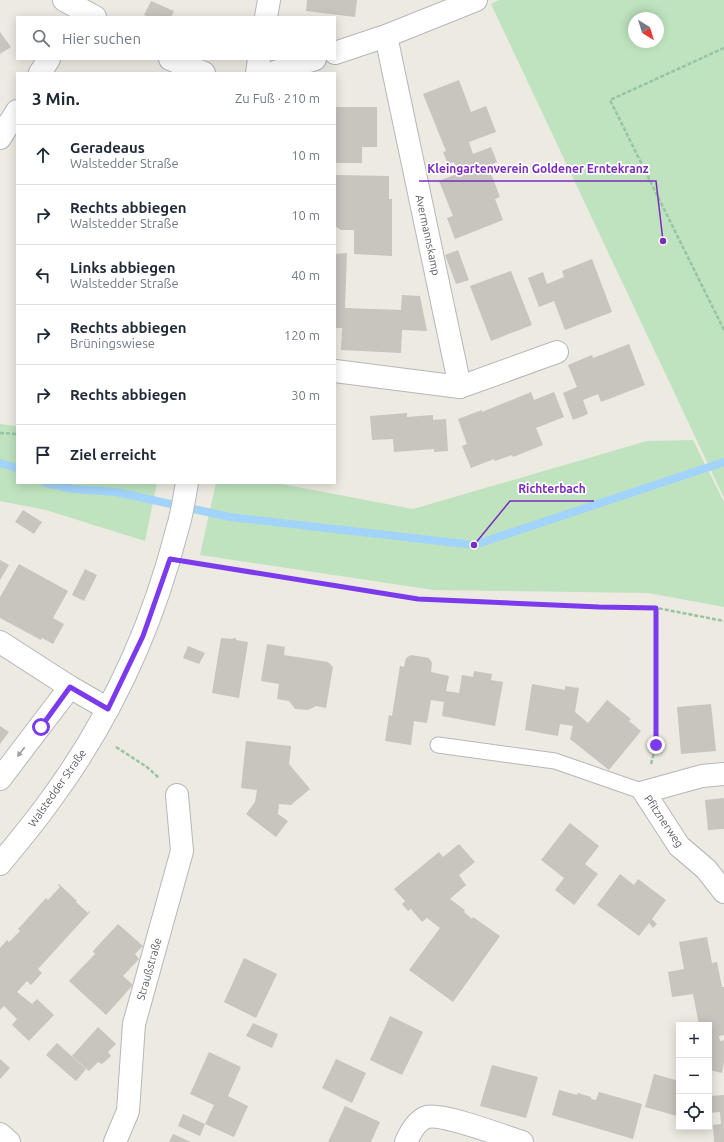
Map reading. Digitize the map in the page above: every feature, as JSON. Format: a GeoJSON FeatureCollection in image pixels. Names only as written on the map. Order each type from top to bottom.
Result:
{"type":"FeatureCollection","features":[{"type":"Feature","properties":{"kind":"street"},"geometry":{"type":"LineString","coordinates":[[266,16],[270,0]]}},
{"type":"Feature","properties":{"kind":"street"},"geometry":{"type":"LineString","coordinates":[[336,53],[386,36],[476,0]]}},
{"type":"Feature","properties":{"kind":"street","name":"Avermannskamp"},"geometry":{"type":"LineString","coordinates":[[386,36],[460,387]]}},
{"type":"Feature","properties":{"kind":"street"},"geometry":{"type":"LineString","coordinates":[[41,72],[48,60]]}},
{"type":"Feature","properties":{"kind":"street"},"geometry":{"type":"LineString","coordinates":[[172,60],[202,72]]}},
{"type":"Feature","properties":{"kind":"street"},"geometry":{"type":"LineString","coordinates":[[256,72],[259,60]]}},
{"type":"Feature","properties":{"kind":"street"},"geometry":{"type":"LineString","coordinates":[[275,72],[312,60]]}},
{"type":"Feature","properties":{"kind":"street"},"geometry":{"type":"LineString","coordinates":[[0,138],[16,113]]}},
{"type":"Feature","properties":{"kind":"street"},"geometry":{"type":"LineString","coordinates":[[336,371],[460,387],[557,352]]}},
{"type":"Feature","properties":{"kind":"street","name":"Walstedder Straße"},"geometry":{"type":"LineString","coordinates":[[0,864],[49,802],[93,736],[108,709],[143,636],[170,559],[187,484]]}},
{"type":"Feature","properties":{"kind":"street"},"geometry":{"type":"LineString","coordinates":[[0,642],[70,687],[108,709]]}},
{"type":"Feature","properties":{"kind":"street"},"geometry":{"type":"LineString","coordinates":[[0,779],[70,687]]}},
{"type":"Feature","properties":{"kind":"street","name":"Pfitznerweg"},"geometry":{"type":"LineString","coordinates":[[724,774],[702,776],[644,792],[679,846],[706,869],[724,892]]}},
{"type":"Feature","properties":{"kind":"street","name":"Straußstraße"},"geometry":{"type":"LineString","coordinates":[[114,1142],[128,1111],[134,1024],[182,852],[177,795]]}},
{"type":"Feature","properties":{"kind":"street"},"geometry":{"type":"LineString","coordinates":[[409,1135],[426,1117],[443,1117],[522,1142]]}},
{"type":"Feature","properties":{"kind":"street"},"geometry":{"type":"LineString","coordinates":[[0,1134],[9,1142]]}},
{"type":"Feature","properties":{"kind":"lane"},"geometry":{"type":"LineString","coordinates":[[438,745],[555,761],[644,792]]}},
{"type":"Feature","properties":{"kind":"path"},"geometry":{"type":"LineString","coordinates":[[724,48],[610,100],[724,330]]}},
{"type":"Feature","properties":{"kind":"path"},"geometry":{"type":"LineString","coordinates":[[0,432],[16,434]]}},
{"type":"Feature","properties":{"kind":"path"},"geometry":{"type":"LineString","coordinates":[[170,559],[418,599],[656,608],[724,621]]}},
{"type":"Feature","properties":{"kind":"path"},"geometry":{"type":"LineString","coordinates":[[644,792],[656,745],[656,608]]}},
{"type":"Feature","properties":{"kind":"green space"},"geometry":{"type":"Polygon","coordinates":[[[499,0],[724,0],[724,498],[491,4],[499,0]]]}},
{"type":"Feature","properties":{"kind":"green space"},"geometry":{"type":"Polygon","coordinates":[[[0,424],[16,426],[16,484],[157,484],[145,541],[46,510],[0,501],[0,424]]]}},
{"type":"Feature","properties":{"kind":"green space"},"geometry":{"type":"Polygon","coordinates":[[[693,440],[724,502],[724,607],[648,593],[434,590],[200,555],[216,484],[281,484],[413,509],[647,441],[693,440]]]}},
{"type":"Feature","properties":{"kind":"building"},"geometry":{"type":"Polygon","coordinates":[[[307,0],[357,0],[355,17],[306,11],[307,0]]]}},
{"type":"Feature","properties":{"kind":"building"},"geometry":{"type":"Polygon","coordinates":[[[151,1],[174,11],[172,16],[144,15],[151,1]]]}},
{"type":"Feature","properties":{"kind":"building"},"geometry":{"type":"Polygon","coordinates":[[[0,32],[11,47],[0,54],[0,32]]]}},
{"type":"Feature","properties":{"kind":"building"},"geometry":{"type":"Polygon","coordinates":[[[459,80],[471,112],[486,106],[496,132],[469,142],[473,154],[491,147],[497,162],[488,166],[500,197],[495,199],[503,220],[455,239],[447,218],[453,216],[439,181],[459,173],[454,162],[448,164],[443,152],[446,151],[423,94],[459,80]]]}},
{"type":"Feature","properties":{"kind":"building"},"geometry":{"type":"Polygon","coordinates":[[[336,107],[377,107],[377,147],[362,147],[362,163],[336,163],[336,107]]]}},
{"type":"Feature","properties":{"kind":"building"},"geometry":{"type":"Polygon","coordinates":[[[336,175],[389,176],[389,199],[392,199],[392,256],[354,254],[354,230],[341,230],[336,227],[336,175]]]}},
{"type":"Feature","properties":{"kind":"building"},"geometry":{"type":"Polygon","coordinates":[[[458,250],[469,280],[456,284],[445,255],[458,250]]]}},
{"type":"Feature","properties":{"kind":"building"},"geometry":{"type":"Polygon","coordinates":[[[347,253],[345,308],[401,310],[402,295],[420,296],[427,331],[402,330],[401,353],[341,350],[342,328],[336,328],[336,254],[347,253]]]}},
{"type":"Feature","properties":{"kind":"building"},"geometry":{"type":"Polygon","coordinates":[[[592,259],[612,312],[565,330],[554,301],[539,307],[528,278],[543,272],[547,284],[564,277],[562,271],[592,259]]]}},
{"type":"Feature","properties":{"kind":"building"},"geometry":{"type":"Polygon","coordinates":[[[511,271],[532,325],[491,341],[470,286],[511,271]]]}},
{"type":"Feature","properties":{"kind":"building"},"geometry":{"type":"Polygon","coordinates":[[[629,344],[645,385],[601,402],[598,394],[583,400],[588,414],[573,420],[563,393],[577,387],[568,365],[592,355],[593,358],[629,344]]]}},
{"type":"Feature","properties":{"kind":"building"},"geometry":{"type":"Polygon","coordinates":[[[531,392],[534,400],[554,392],[564,417],[536,428],[543,445],[513,457],[512,455],[495,461],[494,459],[471,468],[462,446],[467,444],[458,419],[482,410],[482,412],[531,392]]]}},
{"type":"Feature","properties":{"kind":"building"},"geometry":{"type":"Polygon","coordinates":[[[407,413],[407,417],[433,415],[433,420],[446,419],[448,451],[434,452],[434,449],[394,452],[393,439],[372,440],[370,416],[407,413]]]}},
{"type":"Feature","properties":{"kind":"building"},"geometry":{"type":"Polygon","coordinates":[[[23,510],[42,522],[34,534],[15,522],[23,510]]]}},
{"type":"Feature","properties":{"kind":"building"},"geometry":{"type":"Polygon","coordinates":[[[0,560],[9,565],[0,580],[0,560]]]}},
{"type":"Feature","properties":{"kind":"building"},"geometry":{"type":"Polygon","coordinates":[[[19,564],[68,591],[53,618],[64,624],[53,644],[42,638],[41,640],[0,618],[0,597],[19,564]]]}},
{"type":"Feature","properties":{"kind":"building"},"geometry":{"type":"Polygon","coordinates":[[[85,569],[97,575],[84,601],[72,595],[85,569]]]}},
{"type":"Feature","properties":{"kind":"building"},"geometry":{"type":"Polygon","coordinates":[[[221,638],[236,638],[236,640],[248,642],[239,698],[212,693],[221,638]]]}},
{"type":"Feature","properties":{"kind":"building"},"geometry":{"type":"Polygon","coordinates":[[[267,644],[285,647],[284,655],[328,662],[333,667],[326,708],[316,706],[308,710],[295,709],[289,701],[277,699],[279,684],[261,681],[267,644]]]}},
{"type":"Feature","properties":{"kind":"building"},"geometry":{"type":"Polygon","coordinates":[[[188,646],[205,653],[199,664],[183,658],[188,646]]]}},
{"type":"Feature","properties":{"kind":"building"},"geometry":{"type":"Polygon","coordinates":[[[411,655],[429,658],[432,663],[431,672],[449,676],[446,691],[459,693],[462,675],[473,677],[474,671],[492,674],[491,680],[503,682],[495,726],[442,716],[444,702],[431,700],[427,723],[414,721],[411,745],[385,741],[389,715],[392,716],[400,666],[404,667],[406,658],[411,655]]]}},
{"type":"Feature","properties":{"kind":"building"},"geometry":{"type":"Polygon","coordinates":[[[532,684],[565,690],[565,686],[579,688],[575,712],[588,723],[607,700],[631,719],[629,721],[641,731],[609,770],[570,739],[573,726],[560,724],[558,736],[525,730],[532,684]]]}},
{"type":"Feature","properties":{"kind":"building"},"geometry":{"type":"Polygon","coordinates":[[[711,704],[716,751],[681,754],[677,707],[711,704]]]}},
{"type":"Feature","properties":{"kind":"building"},"geometry":{"type":"Polygon","coordinates":[[[0,726],[9,732],[0,744],[0,726]]]}},
{"type":"Feature","properties":{"kind":"building"},"geometry":{"type":"Polygon","coordinates":[[[246,741],[291,746],[289,764],[310,789],[291,805],[279,804],[278,814],[288,821],[276,837],[246,814],[255,802],[257,790],[241,788],[246,741]]]}},
{"type":"Feature","properties":{"kind":"building"},"geometry":{"type":"Polygon","coordinates":[[[724,798],[724,829],[708,830],[705,800],[724,798]]]}},
{"type":"Feature","properties":{"kind":"building"},"geometry":{"type":"Polygon","coordinates":[[[570,823],[599,846],[585,864],[598,874],[574,905],[555,890],[564,878],[541,860],[570,823]]]}},
{"type":"Feature","properties":{"kind":"building"},"geometry":{"type":"Polygon","coordinates":[[[459,844],[475,862],[459,875],[466,885],[450,899],[465,910],[464,912],[472,919],[473,917],[500,936],[453,1002],[409,970],[440,928],[427,918],[422,922],[411,909],[408,911],[402,904],[405,901],[394,889],[439,852],[443,857],[459,844]]]}},
{"type":"Feature","properties":{"kind":"building"},"geometry":{"type":"Polygon","coordinates":[[[620,874],[634,885],[638,879],[666,900],[652,919],[657,924],[653,928],[649,923],[639,936],[597,905],[620,874]]]}},
{"type":"Feature","properties":{"kind":"building"},"geometry":{"type":"Polygon","coordinates":[[[59,884],[88,913],[89,911],[90,912],[38,969],[42,973],[31,985],[27,981],[17,992],[32,1004],[37,999],[54,1015],[29,1041],[12,1025],[17,1019],[4,1006],[0,1010],[0,948],[7,940],[9,942],[20,931],[18,929],[46,898],[48,900],[60,887],[58,885],[59,884]]]}},
{"type":"Feature","properties":{"kind":"building"},"geometry":{"type":"Polygon","coordinates":[[[118,924],[143,946],[135,954],[139,959],[123,976],[133,985],[106,1015],[69,981],[95,954],[93,951],[118,924]]]}},
{"type":"Feature","properties":{"kind":"building"},"geometry":{"type":"Polygon","coordinates":[[[707,937],[712,963],[717,962],[722,987],[724,987],[724,1035],[719,1036],[720,1041],[724,1040],[724,1062],[722,1073],[712,1071],[712,1022],[698,1022],[693,994],[672,997],[668,972],[684,969],[679,942],[707,937]]]}},
{"type":"Feature","properties":{"kind":"building"},"geometry":{"type":"Polygon","coordinates":[[[244,958],[277,974],[256,1018],[224,1002],[244,958]]]}},
{"type":"Feature","properties":{"kind":"building"},"geometry":{"type":"Polygon","coordinates":[[[390,1016],[423,1032],[402,1075],[370,1060],[390,1016]]]}},
{"type":"Feature","properties":{"kind":"building"},"geometry":{"type":"Polygon","coordinates":[[[253,1023],[278,1034],[272,1048],[246,1036],[253,1023]]]}},
{"type":"Feature","properties":{"kind":"building"},"geometry":{"type":"Polygon","coordinates":[[[98,1027],[116,1044],[108,1052],[111,1056],[102,1064],[98,1062],[89,1071],[72,1056],[98,1027]]]}},
{"type":"Feature","properties":{"kind":"building"},"geometry":{"type":"Polygon","coordinates":[[[57,1043],[86,1069],[76,1081],[46,1055],[57,1043]]]}},
{"type":"Feature","properties":{"kind":"building"},"geometry":{"type":"Polygon","coordinates":[[[209,1052],[241,1067],[228,1096],[248,1106],[234,1137],[205,1124],[214,1105],[190,1094],[209,1052]]]}},
{"type":"Feature","properties":{"kind":"building"},"geometry":{"type":"Polygon","coordinates":[[[0,1059],[10,1068],[0,1079],[0,1059]]]}},
{"type":"Feature","properties":{"kind":"building"},"geometry":{"type":"Polygon","coordinates":[[[336,1059],[366,1073],[352,1103],[322,1088],[336,1059]]]}},
{"type":"Feature","properties":{"kind":"building"},"geometry":{"type":"Polygon","coordinates":[[[492,1065],[538,1077],[526,1118],[480,1106],[492,1065]]]}},
{"type":"Feature","properties":{"kind":"building"},"geometry":{"type":"Polygon","coordinates":[[[654,1074],[676,1080],[676,1116],[645,1107],[654,1074]]]}},
{"type":"Feature","properties":{"kind":"building"},"geometry":{"type":"Polygon","coordinates":[[[559,1090],[577,1095],[578,1093],[596,1100],[599,1092],[642,1104],[633,1139],[552,1115],[559,1090]]]}},
{"type":"Feature","properties":{"kind":"building"},"geometry":{"type":"Polygon","coordinates":[[[724,1095],[724,1142],[714,1142],[713,1125],[721,1124],[720,1112],[712,1113],[712,1096],[724,1095]]]}},
{"type":"Feature","properties":{"kind":"building"},"geometry":{"type":"Polygon","coordinates":[[[345,1106],[380,1122],[371,1142],[328,1142],[345,1106]]]}},
{"type":"Feature","properties":{"kind":"building"},"geometry":{"type":"Polygon","coordinates":[[[183,1114],[205,1124],[200,1136],[178,1126],[183,1114]]]}},
{"type":"Feature","properties":{"kind":"building"},"geometry":{"type":"Polygon","coordinates":[[[173,1134],[191,1142],[169,1142],[173,1134]]]}},
{"type":"Feature","properties":{"kind":"waterway"},"geometry":{"type":"LineString","coordinates":[[50,484],[73,489],[116,492],[230,517],[474,545],[724,462]]}},
{"type":"Feature","properties":{"kind":"waterway"},"geometry":{"type":"LineString","coordinates":[[0,463],[16,468]]}},
{"type":"Feature","properties":{"kind":"place","name":"Kleingartenverein Goldener Erntekranz"},"geometry":{"type":"Point","coordinates":[663,241]}},
{"type":"Feature","properties":{"kind":"place","name":"Richterbach"},"geometry":{"type":"Point","coordinates":[474,545]}},
{"type":"Feature","properties":{"kind":"route"},"geometry":{"type":"LineString","coordinates":[[41,727],[70,687],[108,709],[143,636],[170,559],[418,599],[656,608],[656,745]]}}]}
